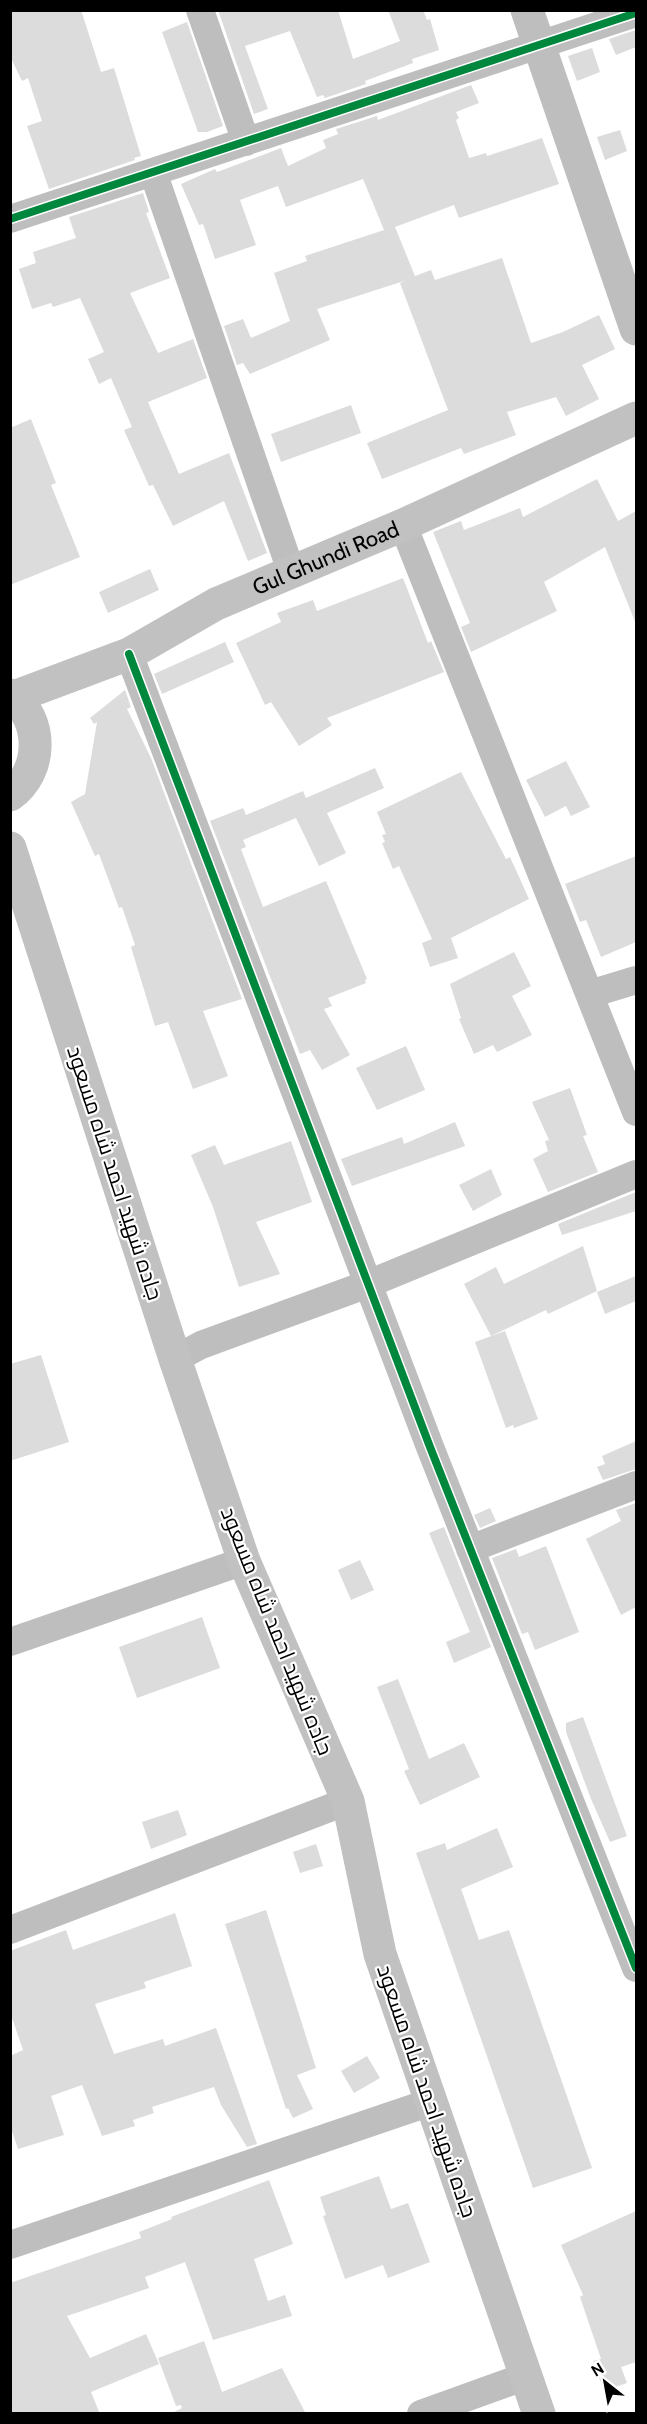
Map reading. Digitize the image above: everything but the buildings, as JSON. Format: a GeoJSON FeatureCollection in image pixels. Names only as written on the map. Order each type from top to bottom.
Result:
{"type":"FeatureCollection","features":[{"type":"Feature","properties":{"kind":"main road","name":"Gul Ghundi Road"},"geometry":{"type":"LineString","coordinates":[[12,696],[129,654],[216,604],[403,525],[636,418]]}},
{"type":"Feature","properties":{"kind":"main road"},"geometry":{"type":"LineString","coordinates":[[10,795],[29,774],[36,754],[35,732],[28,713],[12,696]]}},
{"type":"Feature","properties":{"kind":"main road","name":"جاده شهيد احمد شاه مسعود"},"geometry":{"type":"LineString","coordinates":[[10,848],[175,1359],[244,1561],[348,1801],[380,1954],[539,2414]]}},
{"type":"Feature","properties":{"kind":"street"},"geometry":{"type":"LineString","coordinates":[[200,10],[246,142]]}},
{"type":"Feature","properties":{"kind":"street"},"geometry":{"type":"LineString","coordinates":[[527,10],[636,328]]}},
{"type":"Feature","properties":{"kind":"street"},"geometry":{"type":"LineString","coordinates":[[10,219],[636,13]]}},
{"type":"Feature","properties":{"kind":"street"},"geometry":{"type":"LineString","coordinates":[[153,172],[291,571]]}},
{"type":"Feature","properties":{"kind":"street"},"geometry":{"type":"LineString","coordinates":[[403,525],[636,1112]]}},
{"type":"Feature","properties":{"kind":"street"},"geometry":{"type":"LineString","coordinates":[[129,654],[368,1284],[636,1968]]}},
{"type":"Feature","properties":{"kind":"street"},"geometry":{"type":"LineString","coordinates":[[590,994],[636,981]]}},
{"type":"Feature","properties":{"kind":"street"},"geometry":{"type":"LineString","coordinates":[[175,1359],[201,1345],[368,1284],[636,1174]]}},
{"type":"Feature","properties":{"kind":"street"},"geometry":{"type":"LineString","coordinates":[[470,1548],[636,1485]]}},
{"type":"Feature","properties":{"kind":"street"},"geometry":{"type":"LineString","coordinates":[[10,1642],[244,1561]]}},
{"type":"Feature","properties":{"kind":"street"},"geometry":{"type":"LineString","coordinates":[[10,1930],[348,1801]]}},
{"type":"Feature","properties":{"kind":"street"},"geometry":{"type":"LineString","coordinates":[[10,2245],[431,2102]]}},
{"type":"Feature","properties":{"kind":"street"},"geometry":{"type":"LineString","coordinates":[[421,2414],[526,2376]]}},
{"type":"Feature","properties":{"kind":"cycle path"},"geometry":{"type":"LineString","coordinates":[[10,219],[636,13]]}},
{"type":"Feature","properties":{"kind":"cycle path"},"geometry":{"type":"LineString","coordinates":[[129,654],[430,1447],[636,1968]]}}]}
